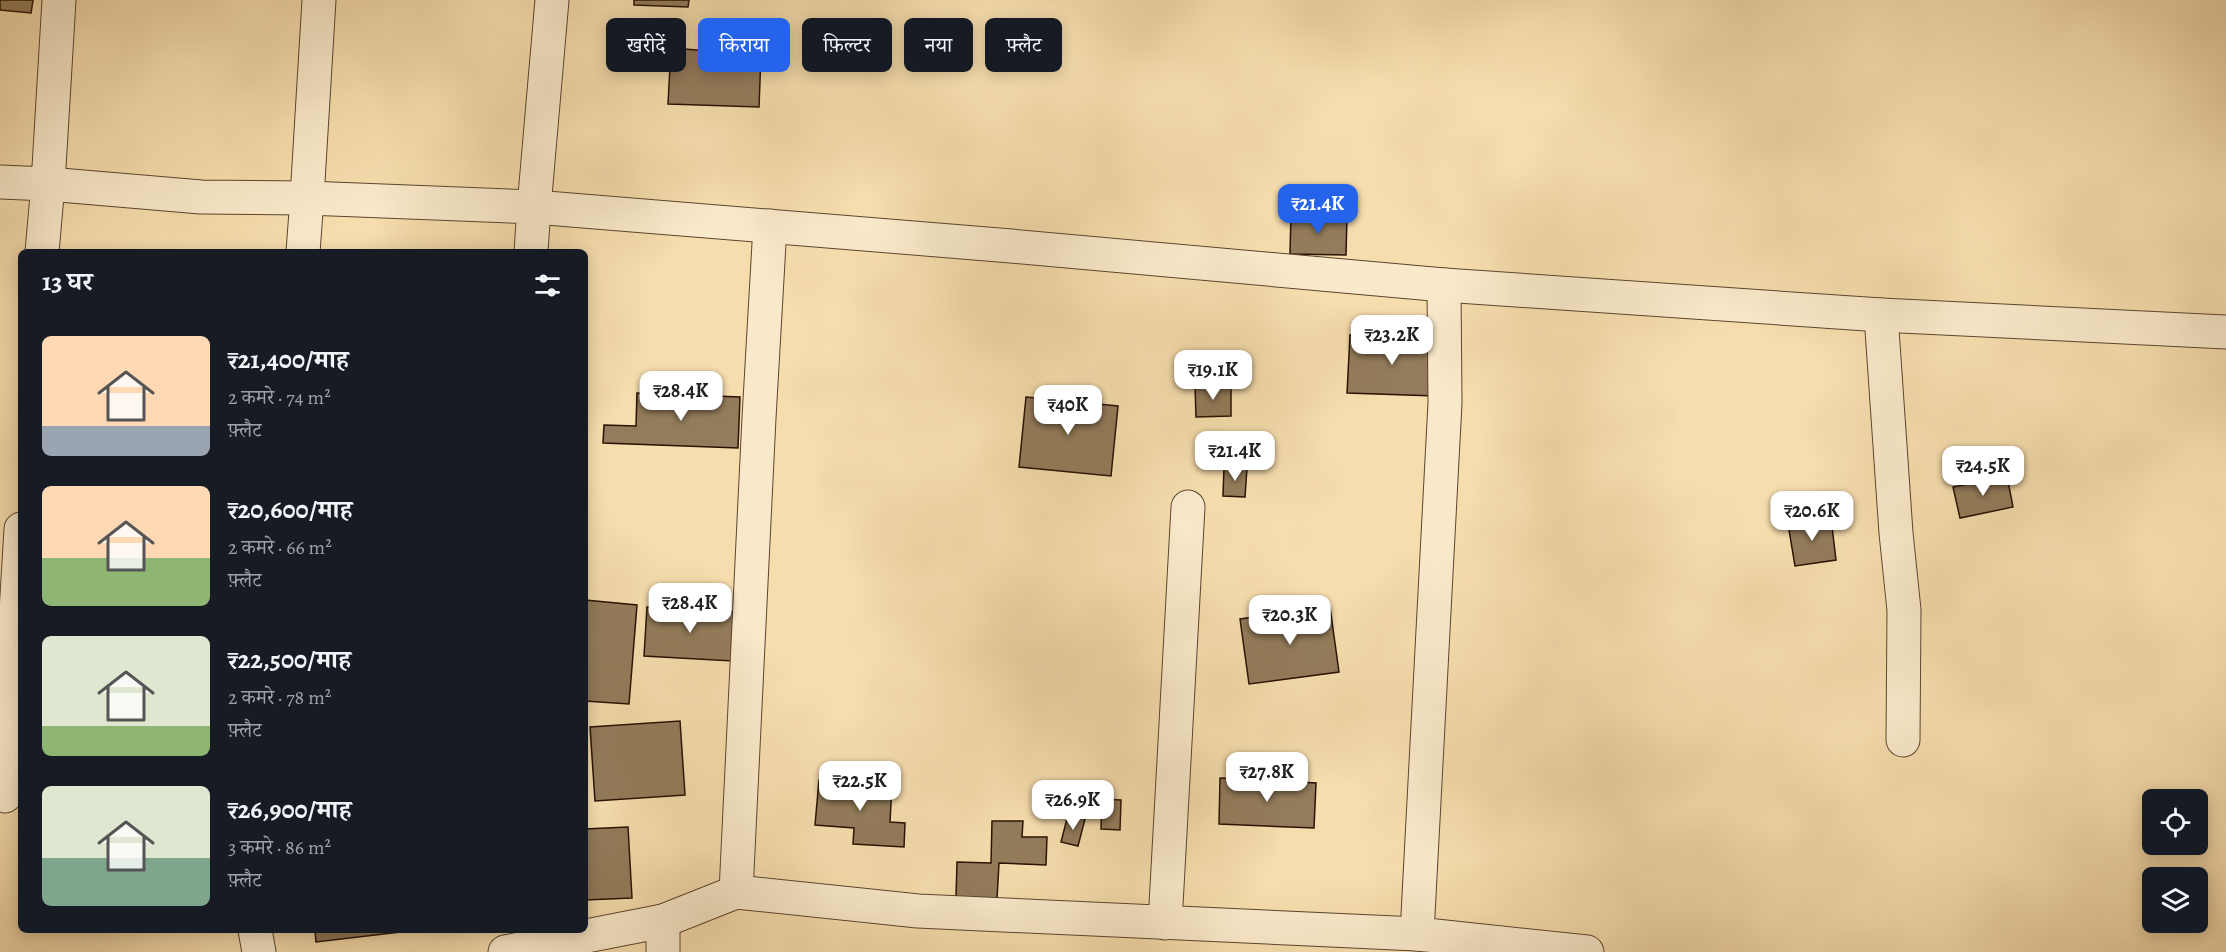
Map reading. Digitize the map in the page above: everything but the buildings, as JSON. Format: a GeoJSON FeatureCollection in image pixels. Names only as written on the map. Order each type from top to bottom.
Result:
{"type":"FeatureCollection","features":[{"type":"Feature","properties":{"kind":"street"},"geometry":{"type":"LineString","coordinates":[[42,249],[59,0]]}},
{"type":"Feature","properties":{"kind":"street"},"geometry":{"type":"LineString","coordinates":[[303,249],[320,0]]}},
{"type":"Feature","properties":{"kind":"street"},"geometry":{"type":"LineString","coordinates":[[531,249],[552,0]]}},
{"type":"Feature","properties":{"kind":"street"},"geometry":{"type":"LineString","coordinates":[[0,182],[201,197],[307,198],[534,207],[1011,246],[1444,285],[1881,315],[2226,332]]}},
{"type":"Feature","properties":{"kind":"street"},"geometry":{"type":"LineString","coordinates":[[736,892],[770,226]]}},
{"type":"Feature","properties":{"kind":"street"},"geometry":{"type":"LineString","coordinates":[[1417,934],[1444,403],[1444,285]]}},
{"type":"Feature","properties":{"kind":"street"},"geometry":{"type":"LineString","coordinates":[[1881,315],[1896,533],[1904,610],[1903,740]]}},
{"type":"Feature","properties":{"kind":"street"},"geometry":{"type":"LineString","coordinates":[[1165,923],[1188,507]]}},
{"type":"Feature","properties":{"kind":"street"},"geometry":{"type":"LineString","coordinates":[[5,796],[18,579]]}},
{"type":"Feature","properties":{"kind":"street"},"geometry":{"type":"LineString","coordinates":[[501,933],[502,952],[663,936],[736,892],[918,910],[1417,934],[1587,952]]}},
{"type":"Feature","properties":{"kind":"street"},"geometry":{"type":"LineString","coordinates":[[256,933],[259,952]]}}]}
